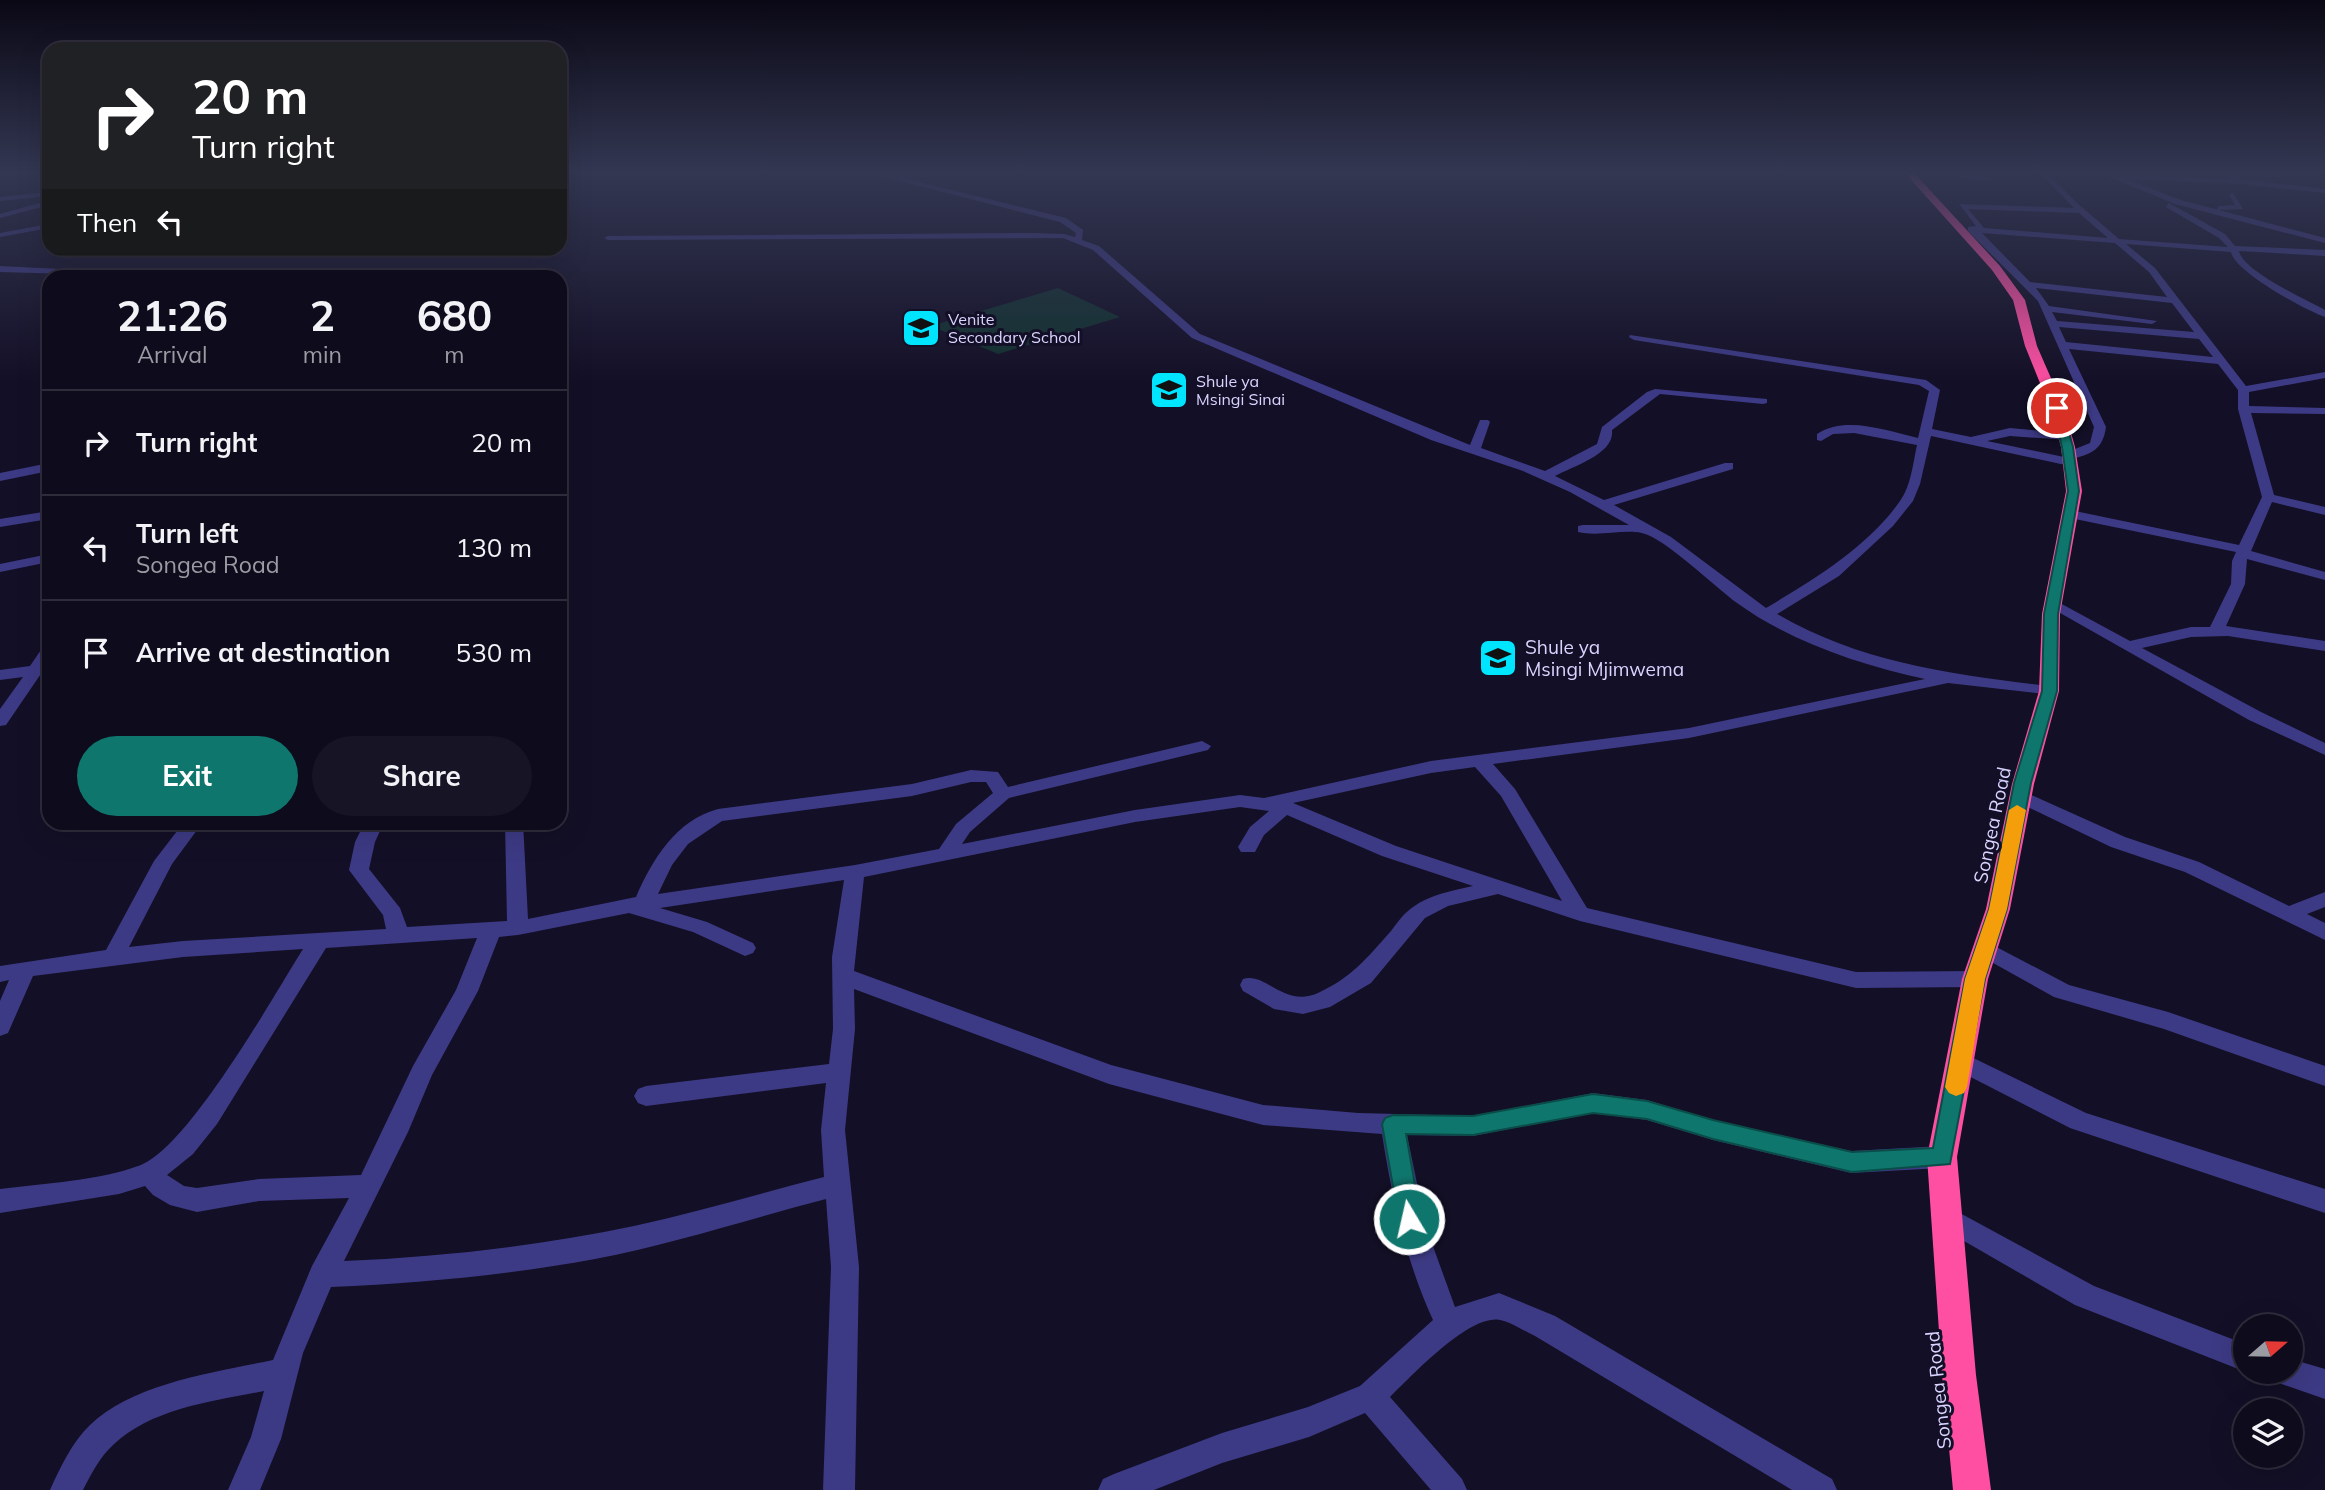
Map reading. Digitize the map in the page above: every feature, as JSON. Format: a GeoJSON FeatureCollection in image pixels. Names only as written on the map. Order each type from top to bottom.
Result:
{"type":"FeatureCollection","features":[{"type":"Feature","properties":{"kind":"highway","name":"Songea Road"},"geometry":{"type":"LineString","coordinates":[[1972,1490],[1959,1375],[1942,1157],[1975,979],[1998,909],[2020,796],[2049,691],[2053,605],[2074,491],[2057,408],[2031,346],[2019,300],[1980,244]]}},
{"type":"Feature","properties":{"kind":"street"},"geometry":{"type":"LineString","coordinates":[[1088,244],[1196,336],[1413,428],[1545,476],[1604,504],[1648,529],[1766,614],[1838,649],[1897,668],[1950,679],[2049,691]]}},
{"type":"Feature","properties":{"kind":"street"},"geometry":{"type":"LineString","coordinates":[[1821,437],[1826,432],[1841,428],[2068,452],[2092,450],[2099,442],[2100,427],[2046,308],[2029,285],[1985,244]]}},
{"type":"Feature","properties":{"kind":"street"},"geometry":{"type":"LineString","coordinates":[[2121,244],[2146,263],[2243,390],[2244,409],[2268,497],[2244,552],[2238,584],[2216,631]]}},
{"type":"Feature","properties":{"kind":"street"},"geometry":{"type":"LineString","coordinates":[[2144,244],[2325,253]]}},
{"type":"Feature","properties":{"kind":"street"},"geometry":{"type":"LineString","coordinates":[[2228,244],[2236,258],[2250,271],[2325,313]]}},
{"type":"Feature","properties":{"kind":"street"},"geometry":{"type":"LineString","coordinates":[[2296,251],[2325,262]]}},
{"type":"Feature","properties":{"kind":"street"},"geometry":{"type":"LineString","coordinates":[[0,269],[42,271]]}},
{"type":"Feature","properties":{"kind":"street"},"geometry":{"type":"LineString","coordinates":[[2029,285],[2173,300]]}},
{"type":"Feature","properties":{"kind":"street"},"geometry":{"type":"LineString","coordinates":[[2046,308],[2152,321]]}},
{"type":"Feature","properties":{"kind":"street"},"geometry":{"type":"LineString","coordinates":[[2053,324],[2203,336]]}},
{"type":"Feature","properties":{"kind":"street"},"geometry":{"type":"LineString","coordinates":[[1634,337],[1922,382],[1935,390],[1922,437],[1914,484],[1907,501],[1888,523],[1834,573],[1766,614]]}},
{"type":"Feature","properties":{"kind":"street"},"geometry":{"type":"LineString","coordinates":[[2062,345],[2222,361]]}},
{"type":"Feature","properties":{"kind":"street"},"geometry":{"type":"LineString","coordinates":[[2243,390],[2325,374]]}},
{"type":"Feature","properties":{"kind":"street"},"geometry":{"type":"LineString","coordinates":[[1545,476],[1555,468],[1602,446],[1607,437],[1606,429],[1651,394],[1672,390],[1763,401]]}},
{"type":"Feature","properties":{"kind":"street"},"geometry":{"type":"LineString","coordinates":[[2244,409],[2325,411]]}},
{"type":"Feature","properties":{"kind":"street"},"geometry":{"type":"LineString","coordinates":[[1474,450],[1484,422]]}},
{"type":"Feature","properties":{"kind":"street"},"geometry":{"type":"LineString","coordinates":[[1969,442],[1991,434],[2010,432],[2068,452]]}},
{"type":"Feature","properties":{"kind":"street"},"geometry":{"type":"LineString","coordinates":[[1604,504],[1729,466]]}},
{"type":"Feature","properties":{"kind":"street"},"geometry":{"type":"LineString","coordinates":[[0,477],[42,468]]}},
{"type":"Feature","properties":{"kind":"street"},"geometry":{"type":"LineString","coordinates":[[2268,497],[2325,511]]}},
{"type":"Feature","properties":{"kind":"street"},"geometry":{"type":"LineString","coordinates":[[2070,513],[2244,552],[2325,576]]}},
{"type":"Feature","properties":{"kind":"street"},"geometry":{"type":"LineString","coordinates":[[0,523],[42,516]]}},
{"type":"Feature","properties":{"kind":"street"},"geometry":{"type":"LineString","coordinates":[[1583,529],[1648,529]]}},
{"type":"Feature","properties":{"kind":"street"},"geometry":{"type":"LineString","coordinates":[[0,568],[42,559]]}},
{"type":"Feature","properties":{"kind":"street"},"geometry":{"type":"LineString","coordinates":[[2053,605],[2255,716],[2325,750]]}},
{"type":"Feature","properties":{"kind":"street"},"geometry":{"type":"LineString","coordinates":[[2129,646],[2191,632],[2216,631],[2325,646]]}},
{"type":"Feature","properties":{"kind":"street"},"geometry":{"type":"LineString","coordinates":[[0,721],[42,659]]}},
{"type":"Feature","properties":{"kind":"street"},"geometry":{"type":"LineString","coordinates":[[0,675],[34,670]]}},
{"type":"Feature","properties":{"kind":"street"},"geometry":{"type":"LineString","coordinates":[[1248,848],[1276,805],[1431,766],[1689,733],[1950,679]]}},
{"type":"Feature","properties":{"kind":"street"},"geometry":{"type":"LineString","coordinates":[[943,856],[963,828],[1003,794],[1202,746]]}},
{"type":"Feature","properties":{"kind":"street"},"geometry":{"type":"LineString","coordinates":[[1479,760],[1508,793],[1580,914]]}},
{"type":"Feature","properties":{"kind":"street"},"geometry":{"type":"LineString","coordinates":[[638,905],[667,855],[699,822],[718,815],[912,790],[971,776],[992,776],[1003,794]]}},
{"type":"Feature","properties":{"kind":"street"},"geometry":{"type":"LineString","coordinates":[[2020,796],[2118,842],[2192,867],[2291,913],[2325,932]]}},
{"type":"Feature","properties":{"kind":"street"},"geometry":{"type":"LineString","coordinates":[[0,974],[113,957],[398,934],[518,928],[638,905],[943,856],[1090,824],[1240,801],[1276,805],[1389,851],[1580,914],[1861,981],[1975,979]]}},
{"type":"Feature","properties":{"kind":"street"},"geometry":{"type":"LineString","coordinates":[[113,957],[164,861],[188,830]]}},
{"type":"Feature","properties":{"kind":"street"},"geometry":{"type":"LineString","coordinates":[[371,830],[365,842],[359,870],[393,913],[398,934]]}},
{"type":"Feature","properties":{"kind":"street"},"geometry":{"type":"LineString","coordinates":[[514,830],[518,928]]}},
{"type":"Feature","properties":{"kind":"street"},"geometry":{"type":"LineString","coordinates":[[839,1490],[845,1267],[833,1130],[837,1072],[844,1029],[844,976],[855,872]]}},
{"type":"Feature","properties":{"kind":"street"},"geometry":{"type":"LineString","coordinates":[[1251,985],[1274,1001],[1303,1005],[1322,1001],[1363,978],[1418,913],[1442,900],[1496,888]]}},
{"type":"Feature","properties":{"kind":"street"},"geometry":{"type":"LineString","coordinates":[[2291,913],[2325,899]]}},
{"type":"Feature","properties":{"kind":"street"},"geometry":{"type":"LineString","coordinates":[[638,905],[700,927],[745,948]]}},
{"type":"Feature","properties":{"kind":"street"},"geometry":{"type":"LineString","coordinates":[[244,1490],[266,1439],[285,1371],[322,1275],[396,1132],[421,1073],[472,981],[492,928]]}},
{"type":"Feature","properties":{"kind":"street"},"geometry":{"type":"LineString","coordinates":[[0,1201],[98,1186],[150,1174],[165,1165],[208,1117],[320,940]]}},
{"type":"Feature","properties":{"kind":"street"},"geometry":{"type":"LineString","coordinates":[[1985,949],[2062,991],[2168,1021],[2325,1076]]}},
{"type":"Feature","properties":{"kind":"street"},"geometry":{"type":"LineString","coordinates":[[0,1027],[24,969]]}},
{"type":"Feature","properties":{"kind":"street"},"geometry":{"type":"LineString","coordinates":[[844,976],[1110,1074],[1263,1115],[1393,1124],[1473,1126],[1593,1104],[1647,1110],[1713,1129],[1852,1162],[1942,1157]]}},
{"type":"Feature","properties":{"kind":"street"},"geometry":{"type":"LineString","coordinates":[[1961,1061],[2079,1121],[2325,1201]]}},
{"type":"Feature","properties":{"kind":"street"},"geometry":{"type":"LineString","coordinates":[[646,1097],[837,1072]]}},
{"type":"Feature","properties":{"kind":"street"},"geometry":{"type":"LineString","coordinates":[[1393,1124],[1409,1219],[1432,1291],[1450,1326]]}},
{"type":"Feature","properties":{"kind":"street"},"geometry":{"type":"LineString","coordinates":[[150,1174],[162,1187],[179,1197],[197,1200],[259,1190],[367,1186]]}},
{"type":"Feature","properties":{"kind":"street"},"geometry":{"type":"LineString","coordinates":[[322,1275],[455,1266],[582,1249],[636,1238],[836,1185]]}},
{"type":"Feature","properties":{"kind":"street"},"geometry":{"type":"LineString","coordinates":[[1947,1218],[2085,1296],[2233,1353]]}},
{"type":"Feature","properties":{"kind":"street"},"geometry":{"type":"LineString","coordinates":[[1132,1487],[1222,1448],[1309,1422],[1370,1396],[1436,1334],[1469,1314],[1499,1306],[1545,1326],[1821,1490]]}},
{"type":"Feature","properties":{"kind":"street"},"geometry":{"type":"LineString","coordinates":[[66,1490],[81,1461],[101,1435],[126,1416],[202,1391],[285,1371]]}},
{"type":"Feature","properties":{"kind":"street"},"geometry":{"type":"LineString","coordinates":[[2303,1377],[2325,1384]]}},
{"type":"Feature","properties":{"kind":"street"},"geometry":{"type":"LineString","coordinates":[[1370,1396],[1451,1490]]}},
{"type":"Feature","properties":{"kind":"green space"},"geometry":{"type":"Polygon","coordinates":[[[1058,288],[1120,317],[998,354],[931,326],[1058,288]]]}},
{"type":"Feature","properties":{"kind":"slow traffic"},"geometry":{"type":"LineString","coordinates":[[1956,1087],[1968,1032],[1975,979],[1998,909],[2017,810]]}},
{"type":"Feature","properties":{"kind":"place","name":"Venite Secondary School"},"geometry":{"type":"Point","coordinates":[921,328]}},
{"type":"Feature","properties":{"kind":"place","name":"Shule ya Msingi Sinai"},"geometry":{"type":"Point","coordinates":[1169,390]}},
{"type":"Feature","properties":{"kind":"place","name":"Shule ya Msingi Mjimwema"},"geometry":{"type":"Point","coordinates":[1498,658]}},
{"type":"Feature","properties":{"kind":"route"},"geometry":{"type":"LineString","coordinates":[[1409,1219],[1393,1124],[1473,1126],[1593,1104],[1647,1110],[1713,1129],[1852,1162],[1942,1157],[1968,1032],[1975,979],[1998,909],[2023,783],[2049,691],[2051,614],[2074,491],[2068,447],[2057,408]]}}]}
